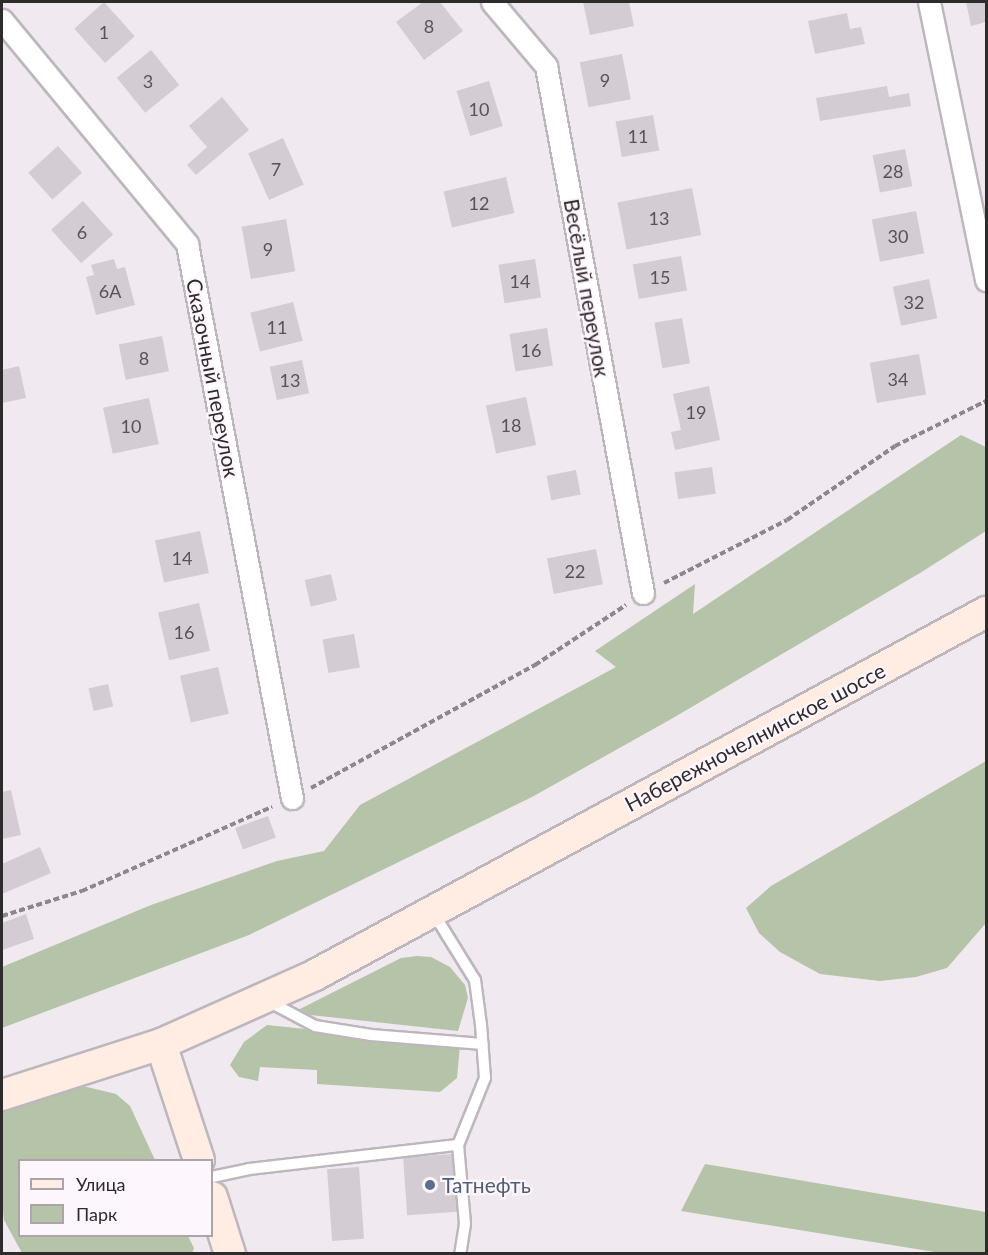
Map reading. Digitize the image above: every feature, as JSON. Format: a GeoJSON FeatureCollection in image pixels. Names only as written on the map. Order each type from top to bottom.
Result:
{"type":"FeatureCollection","features":[{"type":"Feature","properties":{"kind":"main road","name":"Набережночелнинское шоссе"},"geometry":{"type":"LineString","coordinates":[[2,1095],[161,1044],[315,975],[987,612]]}},
{"type":"Feature","properties":{"kind":"main road"},"geometry":{"type":"LineString","coordinates":[[161,1044],[198,1159]]}},
{"type":"Feature","properties":{"kind":"main road"},"geometry":{"type":"LineString","coordinates":[[213,1200],[230,1254]]}},
{"type":"Feature","properties":{"kind":"street","name":"Весёлый переулок"},"geometry":{"type":"LineString","coordinates":[[492,2],[546,66],[644,593]]}},
{"type":"Feature","properties":{"kind":"street"},"geometry":{"type":"LineString","coordinates":[[929,2],[987,280]]}},
{"type":"Feature","properties":{"kind":"street","name":"Сказочный переулок"},"geometry":{"type":"LineString","coordinates":[[2,20],[187,244],[292,798]]}},
{"type":"Feature","properties":{"kind":"lane"},"geometry":{"type":"LineString","coordinates":[[433,912],[475,980],[483,1044],[485,1078],[458,1145],[465,1224],[460,1254]]}},
{"type":"Feature","properties":{"kind":"lane"},"geometry":{"type":"LineString","coordinates":[[262,999],[315,1026],[371,1035],[483,1044]]}},
{"type":"Feature","properties":{"kind":"lane"},"geometry":{"type":"LineString","coordinates":[[213,1177],[249,1169],[458,1145]]}},
{"type":"Feature","properties":{"kind":"path"},"geometry":{"type":"LineString","coordinates":[[2,916],[82,891],[292,798],[535,665],[644,593],[787,520],[895,446],[987,402]]}},
{"type":"Feature","properties":{"kind":"green space"},"geometry":{"type":"Polygon","coordinates":[[[961,435],[986,447],[986,531],[920,573],[673,718],[532,797],[249,935],[2,1028],[2,967],[151,905],[277,861],[324,851],[360,805],[616,667],[595,651],[695,584],[693,614],[961,435]]]}},
{"type":"Feature","properties":{"kind":"green space"},"geometry":{"type":"Polygon","coordinates":[[[986,761],[986,923],[947,968],[916,977],[880,981],[820,974],[780,952],[759,933],[746,908],[771,886],[986,761]]]}},
{"type":"Feature","properties":{"kind":"green space"},"geometry":{"type":"Polygon","coordinates":[[[431,957],[450,967],[465,985],[468,998],[458,1031],[292,1013],[401,958],[431,957]]]}},
{"type":"Feature","properties":{"kind":"green space"},"geometry":{"type":"Polygon","coordinates":[[[267,1025],[460,1045],[457,1078],[440,1092],[317,1084],[317,1070],[260,1067],[258,1081],[239,1077],[230,1065],[244,1042],[267,1025]]]}},
{"type":"Feature","properties":{"kind":"green space"},"geometry":{"type":"Polygon","coordinates":[[[83,1086],[116,1094],[130,1106],[155,1159],[18,1159],[18,1237],[188,1237],[194,1248],[192,1253],[22,1253],[4,1220],[2,1109],[83,1086]]]}},
{"type":"Feature","properties":{"kind":"green space"},"geometry":{"type":"Polygon","coordinates":[[[705,1164],[986,1212],[986,1253],[941,1253],[681,1211],[705,1164]]]}},
{"type":"Feature","properties":{"kind":"building"},"geometry":{"type":"Polygon","coordinates":[[[104,2],[135,36],[105,63],[74,29],[104,2]]]}},
{"type":"Feature","properties":{"kind":"building"},"geometry":{"type":"Polygon","coordinates":[[[423,2],[440,2],[463,31],[424,60],[396,22],[423,2]]]}},
{"type":"Feature","properties":{"kind":"building"},"geometry":{"type":"Polygon","coordinates":[[[583,2],[629,2],[634,26],[590,35],[583,2]]]}},
{"type":"Feature","properties":{"kind":"building"},"geometry":{"type":"Polygon","coordinates":[[[966,2],[986,2],[986,22],[971,26],[966,2]]]}},
{"type":"Feature","properties":{"kind":"building"},"geometry":{"type":"Polygon","coordinates":[[[847,13],[850,29],[861,27],[865,44],[815,54],[808,21],[847,13]]]}},
{"type":"Feature","properties":{"kind":"building"},"geometry":{"type":"Polygon","coordinates":[[[151,50],[179,85],[145,113],[117,78],[151,50]]]}},
{"type":"Feature","properties":{"kind":"building"},"geometry":{"type":"Polygon","coordinates":[[[622,54],[631,99],[589,107],[580,62],[622,54]]]}},
{"type":"Feature","properties":{"kind":"building"},"geometry":{"type":"Polygon","coordinates":[[[489,81],[503,126],[470,136],[456,91],[489,81]]]}},
{"type":"Feature","properties":{"kind":"building"},"geometry":{"type":"Polygon","coordinates":[[[887,86],[889,97],[909,93],[911,106],[820,121],[816,98],[887,86]]]}},
{"type":"Feature","properties":{"kind":"building"},"geometry":{"type":"Polygon","coordinates":[[[222,97],[249,130],[196,175],[187,165],[207,147],[189,126],[222,97]]]}},
{"type":"Feature","properties":{"kind":"building"},"geometry":{"type":"Polygon","coordinates":[[[653,115],[659,150],[622,157],[616,122],[653,115]]]}},
{"type":"Feature","properties":{"kind":"building"},"geometry":{"type":"Polygon","coordinates":[[[283,138],[304,185],[269,200],[248,153],[283,138]]]}},
{"type":"Feature","properties":{"kind":"building"},"geometry":{"type":"Polygon","coordinates":[[[58,146],[82,173],[52,200],[28,173],[58,146]]]}},
{"type":"Feature","properties":{"kind":"building"},"geometry":{"type":"Polygon","coordinates":[[[905,149],[912,186],[880,193],[873,155],[905,149]]]}},
{"type":"Feature","properties":{"kind":"building"},"geometry":{"type":"Polygon","coordinates":[[[506,177],[514,213],[452,227],[444,191],[506,177]]]}},
{"type":"Feature","properties":{"kind":"building"},"geometry":{"type":"Polygon","coordinates":[[[692,188],[701,235],[627,250],[617,203],[692,188]]]}},
{"type":"Feature","properties":{"kind":"building"},"geometry":{"type":"Polygon","coordinates":[[[83,201],[113,234],[81,263],[51,230],[83,201]]]}},
{"type":"Feature","properties":{"kind":"building"},"geometry":{"type":"Polygon","coordinates":[[[916,211],[924,253],[880,262],[872,220],[916,211]]]}},
{"type":"Feature","properties":{"kind":"building"},"geometry":{"type":"Polygon","coordinates":[[[286,219],[295,271],[251,279],[242,227],[286,219]]]}},
{"type":"Feature","properties":{"kind":"building"},"geometry":{"type":"Polygon","coordinates":[[[681,256],[687,290],[639,299],[633,265],[681,256]]]}},
{"type":"Feature","properties":{"kind":"building"},"geometry":{"type":"Polygon","coordinates":[[[114,259],[117,269],[125,267],[135,305],[96,315],[86,277],[94,275],[91,265],[114,259]]]}},
{"type":"Feature","properties":{"kind":"building"},"geometry":{"type":"Polygon","coordinates":[[[535,259],[541,298],[505,303],[498,265],[535,259]]]}},
{"type":"Feature","properties":{"kind":"building"},"geometry":{"type":"Polygon","coordinates":[[[929,279],[937,318],[901,326],[893,287],[929,279]]]}},
{"type":"Feature","properties":{"kind":"building"},"geometry":{"type":"Polygon","coordinates":[[[293,302],[303,341],[260,351],[250,313],[293,302]]]}},
{"type":"Feature","properties":{"kind":"building"},"geometry":{"type":"Polygon","coordinates":[[[682,318],[690,363],[662,368],[654,323],[682,318]]]}},
{"type":"Feature","properties":{"kind":"building"},"geometry":{"type":"Polygon","coordinates":[[[547,328],[553,366],[515,371],[509,334],[547,328]]]}},
{"type":"Feature","properties":{"kind":"building"},"geometry":{"type":"Polygon","coordinates":[[[162,336],[169,371],[126,380],[119,344],[162,336]]]}},
{"type":"Feature","properties":{"kind":"building"},"geometry":{"type":"Polygon","coordinates":[[[919,354],[926,394],[877,403],[870,363],[919,354]]]}},
{"type":"Feature","properties":{"kind":"building"},"geometry":{"type":"Polygon","coordinates":[[[302,360],[309,393],[277,400],[270,367],[302,360]]]}},
{"type":"Feature","properties":{"kind":"building"},"geometry":{"type":"Polygon","coordinates":[[[19,366],[26,398],[2,403],[2,370],[19,366]]]}},
{"type":"Feature","properties":{"kind":"building"},"geometry":{"type":"Polygon","coordinates":[[[709,386],[720,440],[675,450],[671,432],[681,430],[673,394],[709,386]]]}},
{"type":"Feature","properties":{"kind":"building"},"geometry":{"type":"Polygon","coordinates":[[[526,397],[536,445],[496,453],[486,406],[526,397]]]}},
{"type":"Feature","properties":{"kind":"building"},"geometry":{"type":"Polygon","coordinates":[[[149,398],[159,444],[113,454],[103,408],[149,398]]]}},
{"type":"Feature","properties":{"kind":"building"},"geometry":{"type":"Polygon","coordinates":[[[712,467],[716,494],[678,499],[674,472],[712,467]]]}},
{"type":"Feature","properties":{"kind":"building"},"geometry":{"type":"Polygon","coordinates":[[[576,470],[581,495],[551,500],[547,476],[576,470]]]}},
{"type":"Feature","properties":{"kind":"building"},"geometry":{"type":"Polygon","coordinates":[[[200,531],[209,573],[164,583],[155,541],[200,531]]]}},
{"type":"Feature","properties":{"kind":"building"},"geometry":{"type":"Polygon","coordinates":[[[596,549],[603,584],[554,594],[547,559],[596,549]]]}},
{"type":"Feature","properties":{"kind":"building"},"geometry":{"type":"Polygon","coordinates":[[[331,574],[337,600],[311,606],[305,580],[331,574]]]}},
{"type":"Feature","properties":{"kind":"building"},"geometry":{"type":"Polygon","coordinates":[[[199,603],[210,651],[169,660],[158,612],[199,603]]]}},
{"type":"Feature","properties":{"kind":"building"},"geometry":{"type":"Polygon","coordinates":[[[354,634],[360,667],[328,673],[322,640],[354,634]]]}},
{"type":"Feature","properties":{"kind":"building"},"geometry":{"type":"Polygon","coordinates":[[[218,667],[229,714],[191,723],[180,676],[218,667]]]}},
{"type":"Feature","properties":{"kind":"building"},"geometry":{"type":"Polygon","coordinates":[[[108,684],[113,706],[94,711],[89,688],[108,684]]]}},
{"type":"Feature","properties":{"kind":"building"},"geometry":{"type":"Polygon","coordinates":[[[11,790],[21,835],[2,839],[2,792],[11,790]]]}},
{"type":"Feature","properties":{"kind":"building"},"geometry":{"type":"Polygon","coordinates":[[[268,816],[276,838],[243,850],[235,828],[268,816]]]}},
{"type":"Feature","properties":{"kind":"building"},"geometry":{"type":"Polygon","coordinates":[[[40,847],[51,873],[2,894],[2,864],[40,847]]]}},
{"type":"Feature","properties":{"kind":"building"},"geometry":{"type":"Polygon","coordinates":[[[26,914],[34,939],[2,950],[2,923],[26,914]]]}},
{"type":"Feature","properties":{"kind":"building"},"geometry":{"type":"Polygon","coordinates":[[[453,1154],[457,1212],[407,1215],[403,1157],[453,1154]]]}},
{"type":"Feature","properties":{"kind":"building"},"geometry":{"type":"Polygon","coordinates":[[[359,1167],[364,1239],[332,1241],[327,1169],[359,1167]]]}},
{"type":"Feature","properties":{"kind":"place","name":"Татнефть"},"geometry":{"type":"Point","coordinates":[430,1185]}}]}
